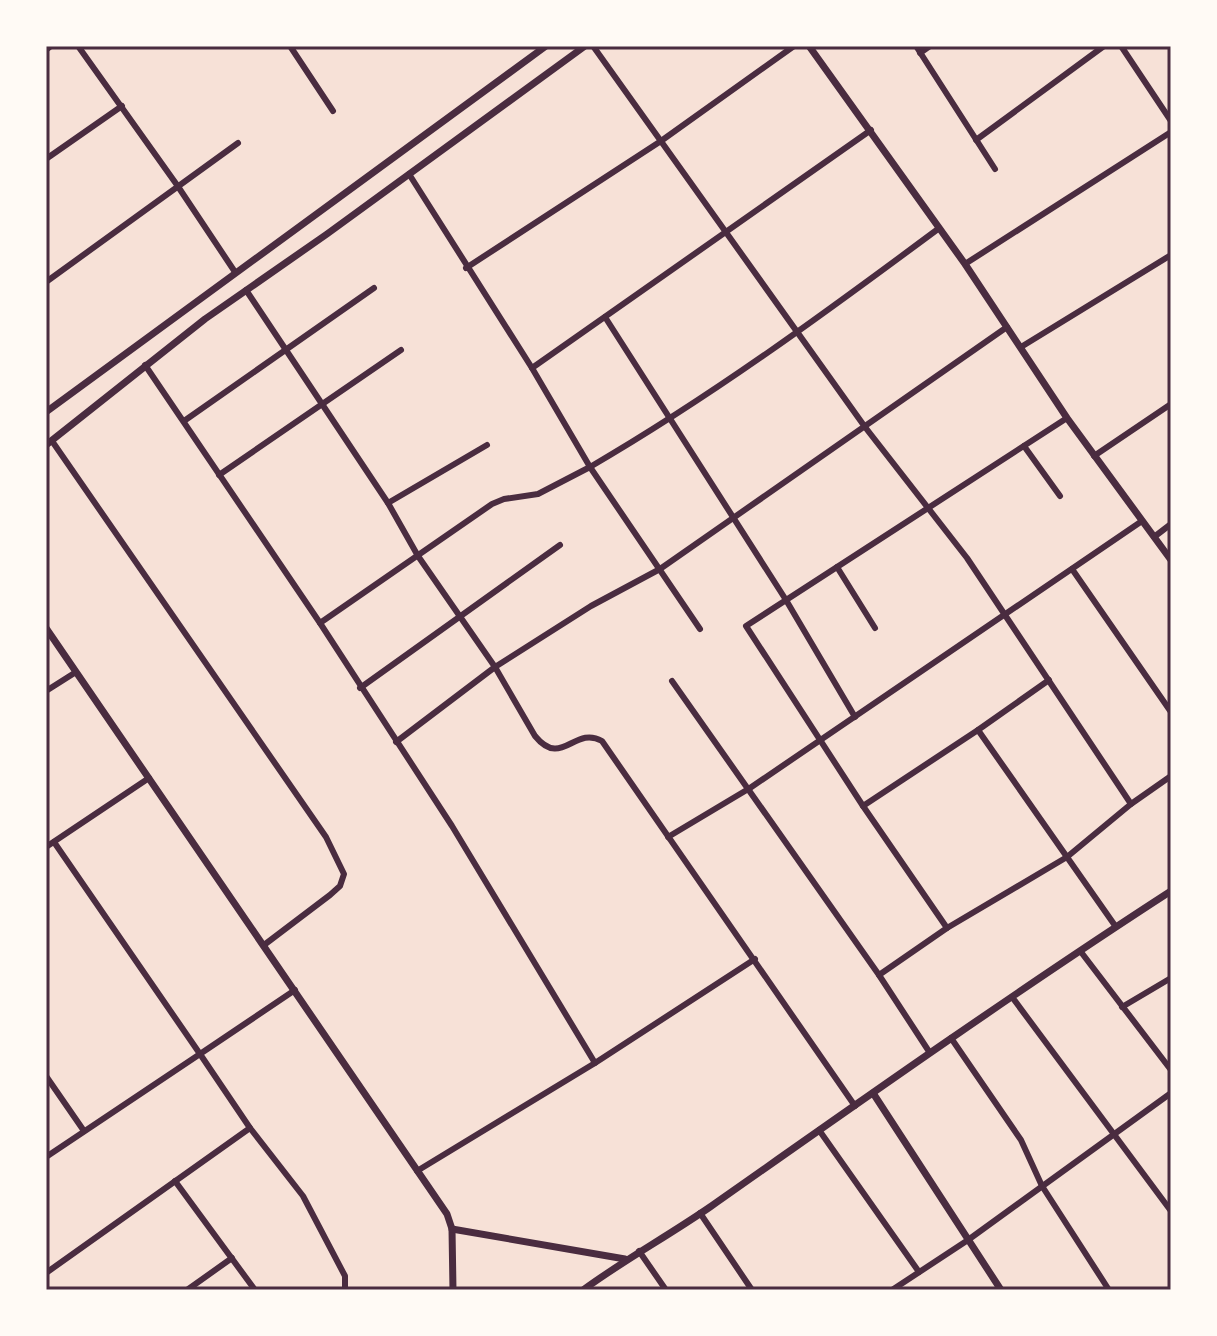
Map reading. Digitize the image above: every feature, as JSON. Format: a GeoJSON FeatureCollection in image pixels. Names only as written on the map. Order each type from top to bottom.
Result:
{"type":"FeatureCollection","features":[{"type":"Feature","properties":{"kind":"street"},"geometry":{"type":"LineString","coordinates":[[78,46],[231,265]]}},
{"type":"Feature","properties":{"kind":"street"},"geometry":{"type":"LineString","coordinates":[[290,46],[333,111]]}},
{"type":"Feature","properties":{"kind":"street"},"geometry":{"type":"LineString","coordinates":[[46,412],[231,265],[546,46]]}},
{"type":"Feature","properties":{"kind":"street"},"geometry":{"type":"LineString","coordinates":[[264,945],[330,895],[340,886],[344,874],[326,837],[49,443],[145,365],[246,290],[585,46]]}},
{"type":"Feature","properties":{"kind":"street"},"geometry":{"type":"LineString","coordinates":[[593,46],[865,427],[967,558],[1131,804]]}},
{"type":"Feature","properties":{"kind":"street"},"geometry":{"type":"LineString","coordinates":[[466,268],[661,141],[794,46]]}},
{"type":"Feature","properties":{"kind":"street"},"geometry":{"type":"LineString","coordinates":[[809,46],[965,264],[1067,418],[1171,560]]}},
{"type":"Feature","properties":{"kind":"street"},"geometry":{"type":"LineString","coordinates":[[930,46],[918,50],[995,169]]}},
{"type":"Feature","properties":{"kind":"street"},"geometry":{"type":"LineString","coordinates":[[976,140],[1104,46]]}},
{"type":"Feature","properties":{"kind":"street"},"geometry":{"type":"LineString","coordinates":[[1121,46],[1171,121]]}},
{"type":"Feature","properties":{"kind":"street"},"geometry":{"type":"LineString","coordinates":[[46,159],[122,106]]}},
{"type":"Feature","properties":{"kind":"street"},"geometry":{"type":"LineString","coordinates":[[532,368],[871,130]]}},
{"type":"Feature","properties":{"kind":"street"},"geometry":{"type":"LineString","coordinates":[[965,264],[1171,132]]}},
{"type":"Feature","properties":{"kind":"street"},"geometry":{"type":"LineString","coordinates":[[46,282],[238,143]]}},
{"type":"Feature","properties":{"kind":"street"},"geometry":{"type":"LineString","coordinates":[[409,174],[532,368],[590,467],[700,629]]}},
{"type":"Feature","properties":{"kind":"street"},"geometry":{"type":"LineString","coordinates":[[320,623],[492,504],[538,494],[670,420],[798,333],[938,229]]}},
{"type":"Feature","properties":{"kind":"street"},"geometry":{"type":"LineString","coordinates":[[1021,347],[1171,255]]}},
{"type":"Feature","properties":{"kind":"street"},"geometry":{"type":"LineString","coordinates":[[184,421],[374,288]]}},
{"type":"Feature","properties":{"kind":"street"},"geometry":{"type":"LineString","coordinates":[[246,290],[388,503],[418,556],[461,614],[543,746],[551,750],[560,749],[585,736],[602,741],[855,1106]]}},
{"type":"Feature","properties":{"kind":"street"},"geometry":{"type":"LineString","coordinates":[[605,317],[786,600],[855,717]]}},
{"type":"Feature","properties":{"kind":"street"},"geometry":{"type":"LineString","coordinates":[[396,742],[495,667],[591,606],[660,569],[1007,327]]}},
{"type":"Feature","properties":{"kind":"street"},"geometry":{"type":"LineString","coordinates":[[219,475],[401,350]]}},
{"type":"Feature","properties":{"kind":"street"},"geometry":{"type":"LineString","coordinates":[[145,365],[320,623],[452,826],[595,1063]]}},
{"type":"Feature","properties":{"kind":"street"},"geometry":{"type":"LineString","coordinates":[[1094,456],[1171,404]]}},
{"type":"Feature","properties":{"kind":"street"},"geometry":{"type":"LineString","coordinates":[[947,928],[746,626],[1067,418]]}},
{"type":"Feature","properties":{"kind":"street"},"geometry":{"type":"LineString","coordinates":[[388,503],[487,445]]}},
{"type":"Feature","properties":{"kind":"street"},"geometry":{"type":"LineString","coordinates":[[1024,446],[1060,496]]}},
{"type":"Feature","properties":{"kind":"street"},"geometry":{"type":"LineString","coordinates":[[668,837],[750,788],[1142,521]]}},
{"type":"Feature","properties":{"kind":"street"},"geometry":{"type":"LineString","coordinates":[[1154,537],[1171,524]]}},
{"type":"Feature","properties":{"kind":"street"},"geometry":{"type":"LineString","coordinates":[[360,688],[560,545]]}},
{"type":"Feature","properties":{"kind":"street"},"geometry":{"type":"LineString","coordinates":[[837,567],[875,628]]}},
{"type":"Feature","properties":{"kind":"street"},"geometry":{"type":"LineString","coordinates":[[1072,569],[1171,712]]}},
{"type":"Feature","properties":{"kind":"street"},"geometry":{"type":"LineString","coordinates":[[46,628],[447,1214],[452,1229],[453,1290]]}},
{"type":"Feature","properties":{"kind":"street"},"geometry":{"type":"LineString","coordinates":[[46,691],[76,672]]}},
{"type":"Feature","properties":{"kind":"street"},"geometry":{"type":"LineString","coordinates":[[863,806],[1049,680]]}},
{"type":"Feature","properties":{"kind":"street"},"geometry":{"type":"LineString","coordinates":[[672,681],[750,788],[930,1053]]}},
{"type":"Feature","properties":{"kind":"street"},"geometry":{"type":"LineString","coordinates":[[978,730],[1116,927]]}},
{"type":"Feature","properties":{"kind":"street"},"geometry":{"type":"LineString","coordinates":[[879,975],[947,928],[1067,857],[1131,804],[1171,776]]}},
{"type":"Feature","properties":{"kind":"street"},"geometry":{"type":"LineString","coordinates":[[46,847],[149,778]]}},
{"type":"Feature","properties":{"kind":"street"},"geometry":{"type":"LineString","coordinates":[[54,842],[250,1128],[303,1196],[345,1276],[345,1290]]}},
{"type":"Feature","properties":{"kind":"street"},"geometry":{"type":"LineString","coordinates":[[583,1290],[1171,891]]}},
{"type":"Feature","properties":{"kind":"street"},"geometry":{"type":"LineString","coordinates":[[1081,952],[1171,1070]]}},
{"type":"Feature","properties":{"kind":"street"},"geometry":{"type":"LineString","coordinates":[[417,1171],[595,1063],[755,959]]}},
{"type":"Feature","properties":{"kind":"street"},"geometry":{"type":"LineString","coordinates":[[1122,1007],[1171,978]]}},
{"type":"Feature","properties":{"kind":"street"},"geometry":{"type":"LineString","coordinates":[[46,1157],[295,990]]}},
{"type":"Feature","properties":{"kind":"street"},"geometry":{"type":"LineString","coordinates":[[1012,997],[1171,1211]]}},
{"type":"Feature","properties":{"kind":"street"},"geometry":{"type":"LineString","coordinates":[[951,1038],[1021,1140],[1042,1186],[1109,1290]]}},
{"type":"Feature","properties":{"kind":"street"},"geometry":{"type":"LineString","coordinates":[[46,1076],[84,1131]]}},
{"type":"Feature","properties":{"kind":"street"},"geometry":{"type":"LineString","coordinates":[[873,1093],[1001,1290]]}},
{"type":"Feature","properties":{"kind":"street"},"geometry":{"type":"LineString","coordinates":[[892,1290],[968,1240],[1171,1093]]}},
{"type":"Feature","properties":{"kind":"street"},"geometry":{"type":"LineString","coordinates":[[46,1273],[250,1128]]}},
{"type":"Feature","properties":{"kind":"street"},"geometry":{"type":"LineString","coordinates":[[819,1130],[919,1272]]}},
{"type":"Feature","properties":{"kind":"street"},"geometry":{"type":"LineString","coordinates":[[175,1181],[255,1290]]}},
{"type":"Feature","properties":{"kind":"street"},"geometry":{"type":"LineString","coordinates":[[700,1213],[752,1290]]}},
{"type":"Feature","properties":{"kind":"street"},"geometry":{"type":"LineString","coordinates":[[452,1229],[625,1259]]}},
{"type":"Feature","properties":{"kind":"street"},"geometry":{"type":"LineString","coordinates":[[639,1251],[666,1290]]}},
{"type":"Feature","properties":{"kind":"street"},"geometry":{"type":"LineString","coordinates":[[187,1290],[232,1258]]}}]}
